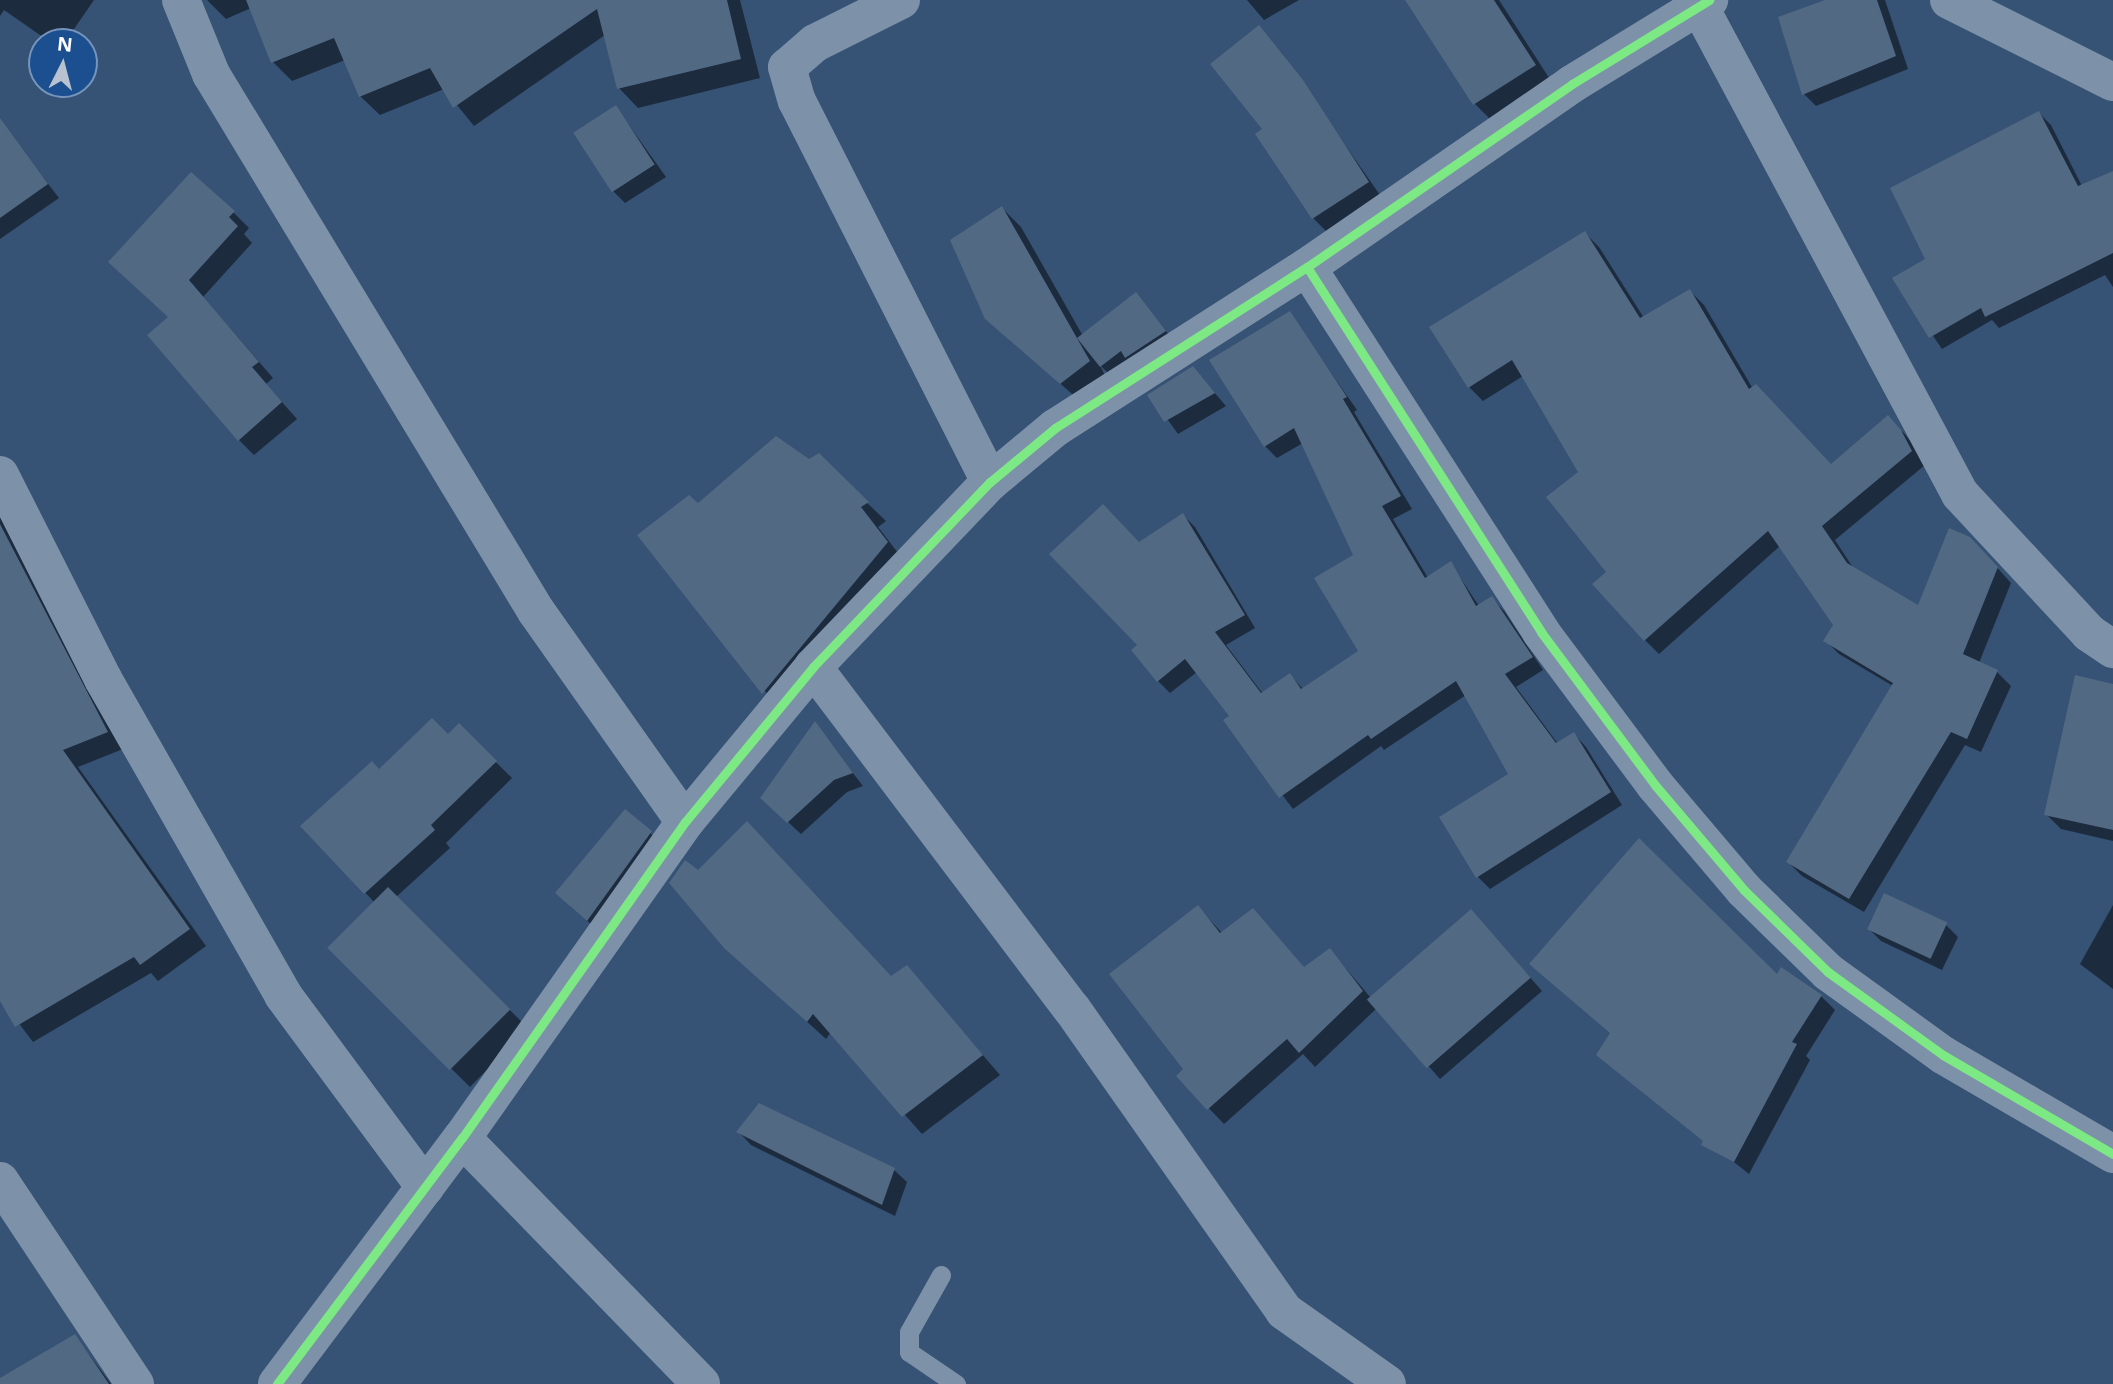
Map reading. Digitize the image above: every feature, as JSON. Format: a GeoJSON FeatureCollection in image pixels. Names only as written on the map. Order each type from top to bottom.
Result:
{"type":"FeatureCollection","features":[{"type":"Feature","properties":{"kind":"street"},"geometry":{"type":"LineString","coordinates":[[181,0],[211,74],[536,611],[685,822]]}},
{"type":"Feature","properties":{"kind":"street"},"geometry":{"type":"LineString","coordinates":[[901,0],[815,43],[787,67],[797,101],[990,482]]}},
{"type":"Feature","properties":{"kind":"street"},"geometry":{"type":"LineString","coordinates":[[1950,0],[2113,82]]}},
{"type":"Feature","properties":{"kind":"street"},"geometry":{"type":"LineString","coordinates":[[277,1384],[462,1138],[685,822],[813,667],[990,482],[1055,428],[1307,267],[1572,84],[1701,1],[1960,494],[2089,633],[2113,649]]}},
{"type":"Feature","properties":{"kind":"street"},"geometry":{"type":"LineString","coordinates":[[1307,267],[1541,632],[1655,785],[1744,890],[1828,972],[1943,1055],[2112,1151]]}},
{"type":"Feature","properties":{"kind":"street"},"geometry":{"type":"LineString","coordinates":[[0,475],[103,679],[283,995],[425,1187]]}},
{"type":"Feature","properties":{"kind":"street"},"geometry":{"type":"LineString","coordinates":[[813,667],[1072,1009],[1284,1311],[1387,1384]]}},
{"type":"Feature","properties":{"kind":"street"},"geometry":{"type":"LineString","coordinates":[[462,1138],[701,1384]]}},
{"type":"Feature","properties":{"kind":"street"},"geometry":{"type":"LineString","coordinates":[[0,1181],[135,1384]]}},
{"type":"Feature","properties":{"kind":"lane"},"geometry":{"type":"LineString","coordinates":[[941,1275],[909,1332],[909,1352],[956,1384]]}},
{"type":"Feature","properties":{"kind":"building"},"geometry":{"type":"Polygon","coordinates":[[[246,0],[727,0],[741,59],[617,89],[597,9],[453,108],[430,68],[359,97],[334,38],[271,63],[246,0]]]}},
{"type":"Feature","properties":{"kind":"building"},"geometry":{"type":"Polygon","coordinates":[[[1405,0],[1494,0],[1536,65],[1473,105],[1405,0]]]}},
{"type":"Feature","properties":{"kind":"building"},"geometry":{"type":"Polygon","coordinates":[[[1825,0],[1877,0],[1896,56],[1802,95],[1778,17],[1825,0]]]}},
{"type":"Feature","properties":{"kind":"building"},"geometry":{"type":"Polygon","coordinates":[[[1259,25],[1303,80],[1369,182],[1312,219],[1255,134],[1262,129],[1210,64],[1259,25]]]}},
{"type":"Feature","properties":{"kind":"building"},"geometry":{"type":"Polygon","coordinates":[[[616,105],[655,165],[612,192],[573,133],[616,105]]]}},
{"type":"Feature","properties":{"kind":"building"},"geometry":{"type":"Polygon","coordinates":[[[2039,111],[2078,186],[2113,171],[2113,253],[1985,317],[1981,308],[1929,338],[1892,278],[1925,259],[1890,188],[2039,111]]]}},
{"type":"Feature","properties":{"kind":"building"},"geometry":{"type":"Polygon","coordinates":[[[0,118],[48,184],[0,218],[0,118]]]}},
{"type":"Feature","properties":{"kind":"building"},"geometry":{"type":"Polygon","coordinates":[[[191,172],[235,211],[229,217],[238,226],[189,280],[259,362],[252,367],[282,402],[238,441],[147,335],[168,317],[108,262],[191,172]]]}},
{"type":"Feature","properties":{"kind":"building"},"geometry":{"type":"Polygon","coordinates":[[[1002,206],[1090,361],[1060,384],[985,319],[950,240],[1002,206]]]}},
{"type":"Feature","properties":{"kind":"building"},"geometry":{"type":"Polygon","coordinates":[[[1585,231],[1640,318],[1690,289],[1749,389],[1756,384],[1831,464],[1888,415],[1901,430],[1912,451],[1822,526],[1847,563],[1918,605],[1949,528],[1970,537],[1998,567],[1963,654],[1998,670],[1967,739],[1951,732],[1849,899],[1786,862],[1893,683],[1823,641],[1833,625],[1768,531],[1644,641],[1592,584],[1606,572],[1546,497],[1578,472],[1512,360],[1468,388],[1429,327],[1585,231]]]}},
{"type":"Feature","properties":{"kind":"building"},"geometry":{"type":"Polygon","coordinates":[[[1136,292],[1166,331],[1125,358],[1121,351],[1100,367],[1077,338],[1136,292]]]}},
{"type":"Feature","properties":{"kind":"building"},"geometry":{"type":"Polygon","coordinates":[[[1290,311],[1347,397],[1343,399],[1401,496],[1382,506],[1425,578],[1451,561],[1476,606],[1492,596],[1533,657],[1505,674],[1556,743],[1574,732],[1611,792],[1476,878],[1439,817],[1508,774],[1456,681],[1371,739],[1368,735],[1279,798],[1223,720],[1229,716],[1185,659],[1157,682],[1131,650],[1137,645],[1049,554],[1103,504],[1139,542],[1183,513],[1245,615],[1215,632],[1261,693],[1290,673],[1301,689],[1358,651],[1314,578],[1353,555],[1294,428],[1264,447],[1209,360],[1290,311]]]}},
{"type":"Feature","properties":{"kind":"building"},"geometry":{"type":"Polygon","coordinates":[[[1193,366],[1215,393],[1164,422],[1147,395],[1193,366]]]}},
{"type":"Feature","properties":{"kind":"building"},"geometry":{"type":"Polygon","coordinates":[[[776,436],[809,459],[819,453],[869,502],[861,507],[888,542],[762,694],[637,535],[689,495],[698,503],[776,436]]]}},
{"type":"Feature","properties":{"kind":"building"},"geometry":{"type":"Polygon","coordinates":[[[0,524],[108,732],[63,750],[190,929],[140,965],[134,957],[15,1027],[0,1001],[0,524]]]}},
{"type":"Feature","properties":{"kind":"building"},"geometry":{"type":"Polygon","coordinates":[[[2075,675],[2113,684],[2113,830],[2044,815],[2075,675]]]}},
{"type":"Feature","properties":{"kind":"building"},"geometry":{"type":"Polygon","coordinates":[[[432,718],[448,734],[459,723],[497,761],[431,825],[435,830],[364,894],[300,826],[372,761],[379,769],[432,718]]]}},
{"type":"Feature","properties":{"kind":"building"},"geometry":{"type":"Polygon","coordinates":[[[815,721],[853,773],[834,780],[787,823],[760,798],[815,721]]]}},
{"type":"Feature","properties":{"kind":"building"},"geometry":{"type":"Polygon","coordinates":[[[625,809],[652,831],[587,921],[555,893],[625,809]]]}},
{"type":"Feature","properties":{"kind":"building"},"geometry":{"type":"Polygon","coordinates":[[[747,821],[891,976],[907,965],[983,1055],[902,1117],[813,1014],[807,1022],[724,948],[669,883],[685,860],[698,870],[747,821]]]}},
{"type":"Feature","properties":{"kind":"building"},"geometry":{"type":"Polygon","coordinates":[[[1639,838],[1777,974],[1781,967],[1822,995],[1792,1042],[1797,1044],[1734,1162],[1701,1145],[1703,1141],[1596,1055],[1610,1033],[1529,964],[1639,838]]]}},
{"type":"Feature","properties":{"kind":"building"},"geometry":{"type":"Polygon","coordinates":[[[388,887],[510,1009],[450,1070],[327,948],[388,887]]]}},
{"type":"Feature","properties":{"kind":"building"},"geometry":{"type":"Polygon","coordinates":[[[1884,893],[1947,923],[1931,959],[1867,929],[1884,893]]]}},
{"type":"Feature","properties":{"kind":"building"},"geometry":{"type":"Polygon","coordinates":[[[1198,905],[1220,933],[1253,908],[1304,967],[1330,948],[1363,991],[1299,1053],[1287,1039],[1207,1110],[1176,1076],[1183,1069],[1109,974],[1198,905]]]}},
{"type":"Feature","properties":{"kind":"building"},"geometry":{"type":"Polygon","coordinates":[[[1471,909],[1531,978],[1427,1068],[1367,1000],[1471,909]]]}},
{"type":"Feature","properties":{"kind":"building"},"geometry":{"type":"Polygon","coordinates":[[[759,1103],[895,1168],[882,1205],[736,1132],[759,1103]]]}},
{"type":"Feature","properties":{"kind":"building"},"geometry":{"type":"Polygon","coordinates":[[[75,1334],[109,1384],[0,1384],[0,1378],[75,1334]]]}},
{"type":"Feature","properties":{"kind":"cycle path"},"geometry":{"type":"LineString","coordinates":[[277,1384],[462,1138],[685,822],[813,667],[990,482],[1055,428],[1307,267],[1572,84],[1709,0]]}},
{"type":"Feature","properties":{"kind":"cycle path"},"geometry":{"type":"LineString","coordinates":[[1307,267],[1541,632],[1655,785],[1744,890],[1828,972],[1943,1055],[2113,1154]]}}]}
